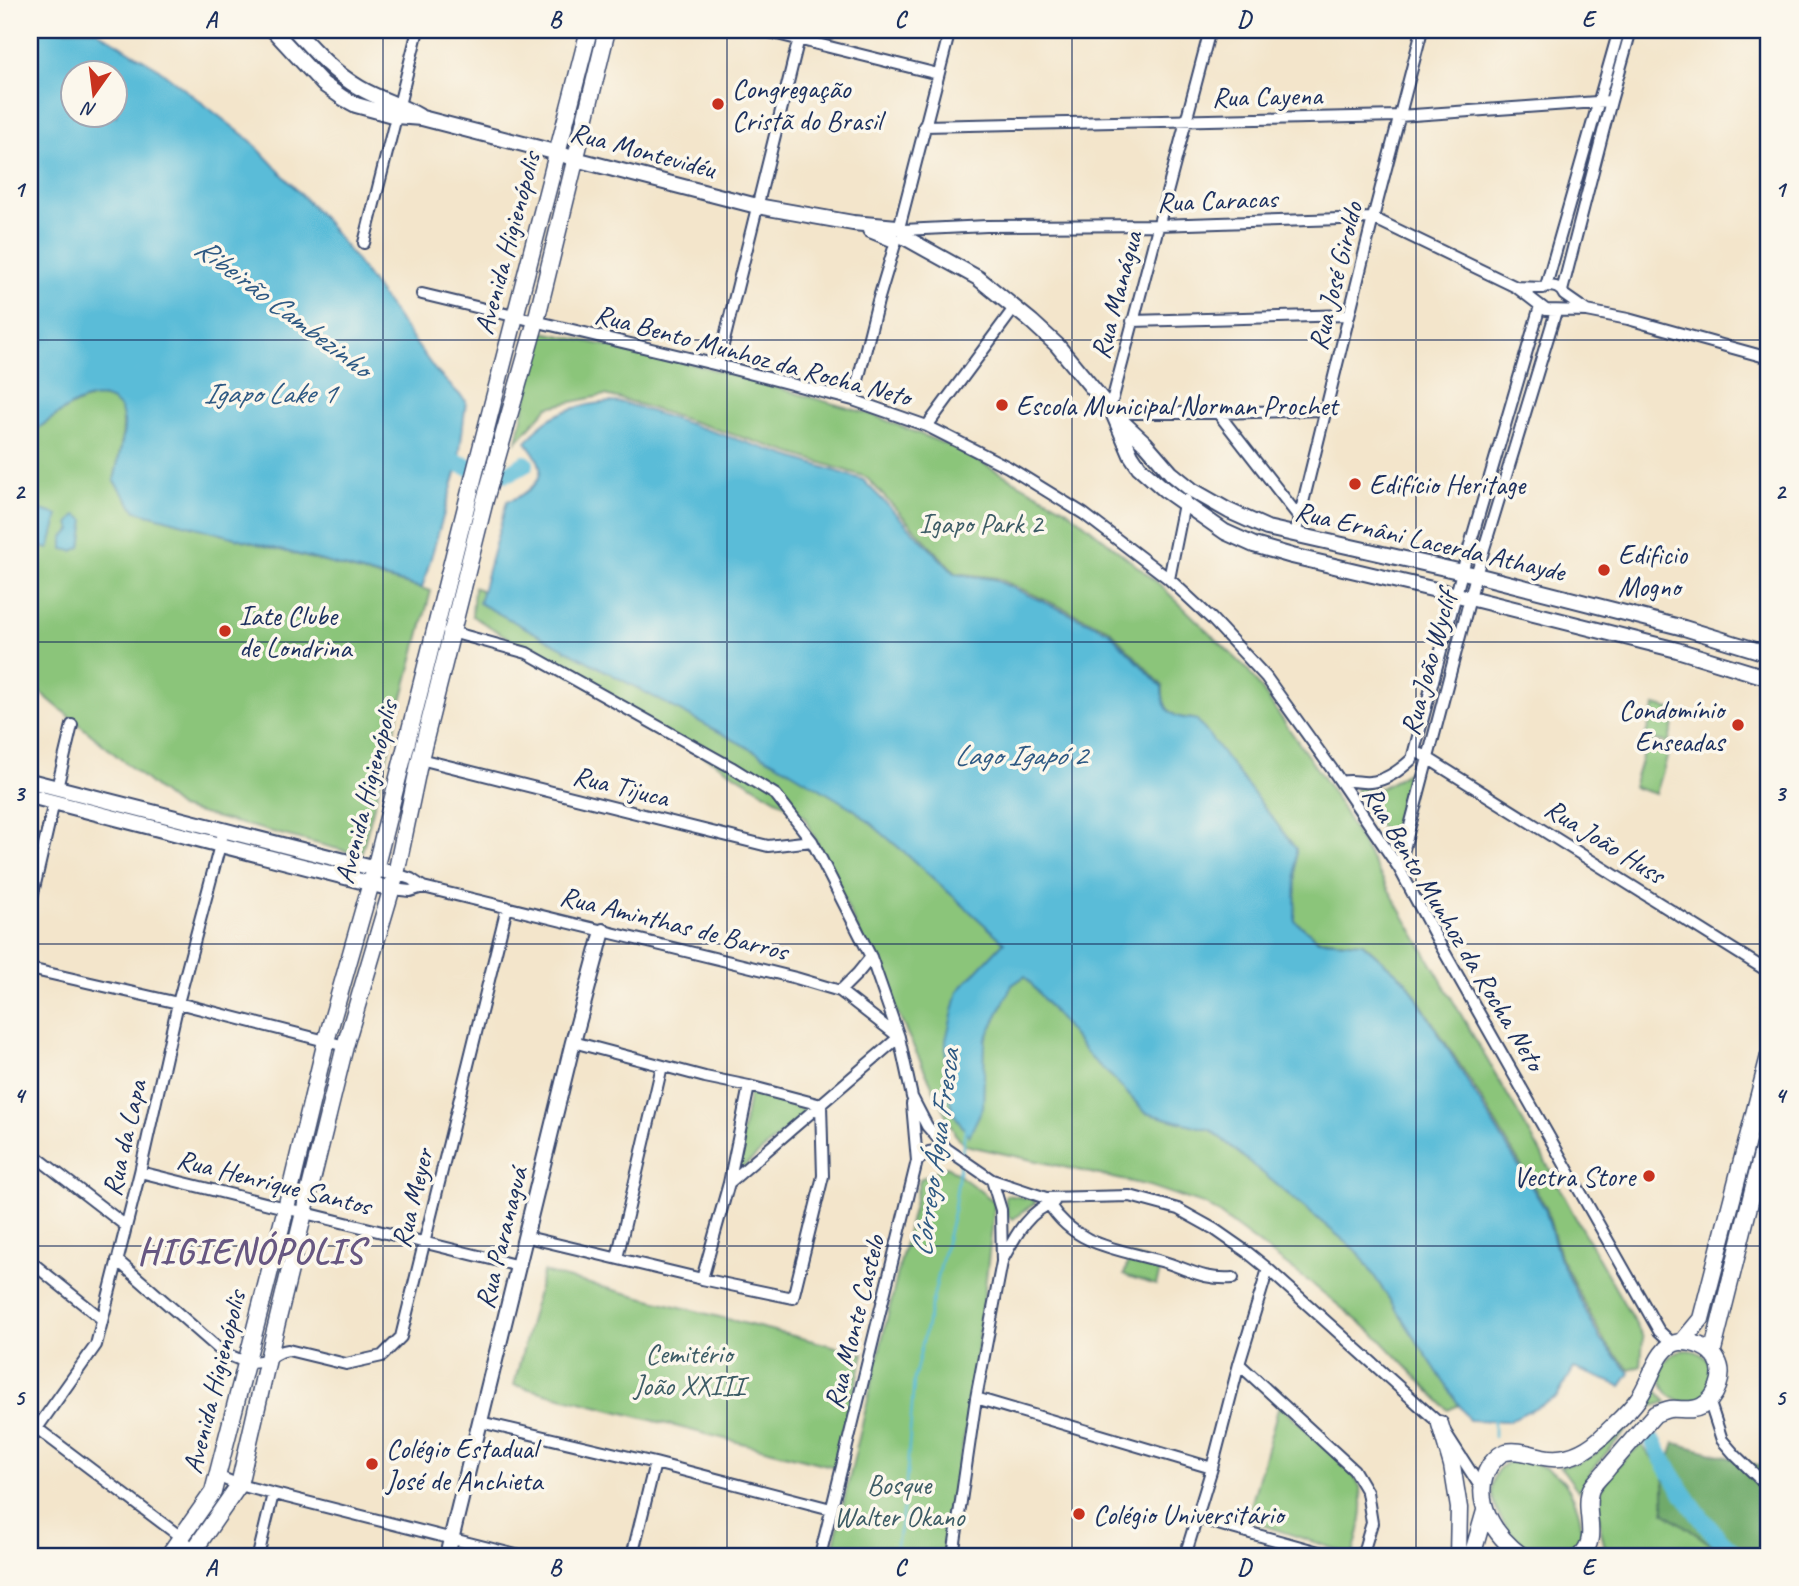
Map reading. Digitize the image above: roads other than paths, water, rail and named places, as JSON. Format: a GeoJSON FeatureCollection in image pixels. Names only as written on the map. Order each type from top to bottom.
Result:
{"type":"FeatureCollection","features":[{"type":"Feature","properties":{"kind":"main road","name":"Avenida Higienópolis"},"geometry":{"type":"LineString","coordinates":[[168,1556],[213,1492],[326,1041],[373,876],[589,30]]}},
{"type":"Feature","properties":{"kind":"main road","name":"Avenida Higienópolis"},"geometry":{"type":"LineString","coordinates":[[192,1554],[239,1485],[345,1046],[394,881],[420,759],[494,466],[536,321],[607,30]]}},
{"type":"Feature","properties":{"kind":"main road"},"geometry":{"type":"LineString","coordinates":[[1522,1556],[1495,1531],[1485,1511],[1483,1491],[1486,1472],[1494,1460],[1506,1452],[1564,1458],[1592,1447],[1639,1399],[1664,1350],[1677,1343],[1701,1319],[1769,1056]]}},
{"type":"Feature","properties":{"kind":"main road"},"geometry":{"type":"LineString","coordinates":[[1712,1354],[1769,1126]]}},
{"type":"Feature","properties":{"kind":"main road"},"geometry":{"type":"LineString","coordinates":[[1580,1556],[1591,1535],[1588,1507],[1592,1486],[1655,1413],[1669,1409],[1692,1410],[1702,1406],[1716,1392],[1720,1370],[1717,1360],[1703,1347],[1677,1343]]}},
{"type":"Feature","properties":{"kind":"main road"},"geometry":{"type":"LineString","coordinates":[[1440,1423],[1452,1465],[1459,1508],[1458,1556]]}},
{"type":"Feature","properties":{"kind":"main road"},"geometry":{"type":"LineString","coordinates":[[1472,1556],[1485,1511]]}},
{"type":"Feature","properties":{"kind":"street"},"geometry":{"type":"LineString","coordinates":[[273,30],[323,84],[353,103],[398,111]]}},
{"type":"Feature","properties":{"kind":"street"},"geometry":{"type":"LineString","coordinates":[[295,30],[331,67],[359,88],[398,111]]}},
{"type":"Feature","properties":{"kind":"street"},"geometry":{"type":"LineString","coordinates":[[364,243],[418,30]]}},
{"type":"Feature","properties":{"kind":"street"},"geometry":{"type":"LineString","coordinates":[[761,30],[799,34],[938,74]]}},
{"type":"Feature","properties":{"kind":"street"},"geometry":{"type":"LineString","coordinates":[[853,400],[899,234],[950,30]]}},
{"type":"Feature","properties":{"kind":"street","name":"Rua Manágua"},"geometry":{"type":"LineString","coordinates":[[1112,411],[1132,321],[1210,30]]}},
{"type":"Feature","properties":{"kind":"street","name":"Rua José Giroldo"},"geometry":{"type":"LineString","coordinates":[[1294,535],[1422,30]]}},
{"type":"Feature","properties":{"kind":"street","name":"Rua João Wyclif"},"geometry":{"type":"LineString","coordinates":[[1341,782],[1371,782],[1382,779],[1403,767],[1412,759],[1415,751],[1469,574],[1539,304],[1538,294],[1545,287],[1619,30]]}},
{"type":"Feature","properties":{"kind":"street","name":"Rua João Wyclif"},"geometry":{"type":"LineString","coordinates":[[1469,574],[1557,310],[1564,303],[1563,293],[1631,30]]}},
{"type":"Feature","properties":{"kind":"street"},"geometry":{"type":"LineString","coordinates":[[718,365],[799,34]]}},
{"type":"Feature","properties":{"kind":"street"},"geometry":{"type":"LineString","coordinates":[[353,103],[359,97],[359,88]]}},
{"type":"Feature","properties":{"kind":"street","name":"Rua Cayena"},"geometry":{"type":"LineString","coordinates":[[924,126],[1399,116],[1611,101]]}},
{"type":"Feature","properties":{"kind":"street","name":"Rua Montevidéu"},"geometry":{"type":"LineString","coordinates":[[398,111],[757,206],[899,234],[978,278],[1015,307],[1056,345],[1112,411],[1139,467],[1165,490],[1225,531],[1254,545],[1292,556],[1463,596]]}},
{"type":"Feature","properties":{"kind":"street","name":"Rua Caracas"},"geometry":{"type":"LineString","coordinates":[[899,234],[987,226],[1158,225],[1373,218],[1516,287],[1549,311],[1587,311],[1628,319],[1769,358]]}},
{"type":"Feature","properties":{"kind":"street","name":"Rua Caracas"},"geometry":{"type":"LineString","coordinates":[[1516,287],[1555,286],[1587,311]]}},
{"type":"Feature","properties":{"kind":"street"},"geometry":{"type":"LineString","coordinates":[[422,293],[515,315]]}},
{"type":"Feature","properties":{"kind":"street"},"geometry":{"type":"LineString","coordinates":[[927,426],[1015,307]]}},
{"type":"Feature","properties":{"kind":"street","name":"Rua Bento Munhoz da Rocha Neto"},"geometry":{"type":"LineString","coordinates":[[515,315],[853,400],[927,426],[1008,467],[1084,514],[1169,579],[1212,619],[1266,677],[1399,868],[1658,1331],[1677,1343]]}},
{"type":"Feature","properties":{"kind":"street"},"geometry":{"type":"LineString","coordinates":[[1132,321],[1348,315]]}},
{"type":"Feature","properties":{"kind":"street"},"geometry":{"type":"LineString","coordinates":[[1112,411],[1218,413],[1324,410]]}},
{"type":"Feature","properties":{"kind":"street","name":"Rua Ernâni Lacerda Athayde"},"geometry":{"type":"LineString","coordinates":[[1112,411],[1171,473],[1192,490],[1249,521],[1294,535],[1469,574],[1684,628],[1769,654]]}},
{"type":"Feature","properties":{"kind":"street"},"geometry":{"type":"LineString","coordinates":[[1218,413],[1299,517]]}},
{"type":"Feature","properties":{"kind":"street"},"geometry":{"type":"LineString","coordinates":[[1169,579],[1184,504],[1192,490]]}},
{"type":"Feature","properties":{"kind":"street","name":"Rua João Wyclif"},"geometry":{"type":"LineString","coordinates":[[1399,868],[1463,596]]}},
{"type":"Feature","properties":{"kind":"street","name":"Rua Ernâni Lacerda Athayde"},"geometry":{"type":"LineString","coordinates":[[1463,596],[1677,650],[1769,678]]}},
{"type":"Feature","properties":{"kind":"street"},"geometry":{"type":"LineString","coordinates":[[435,627],[527,653],[776,795],[812,841],[871,957],[899,1037],[912,1097],[927,1126],[948,1150],[988,1177],[1046,1198],[1130,1196],[1178,1209],[1214,1228],[1268,1269],[1440,1423],[1483,1491]]}},
{"type":"Feature","properties":{"kind":"street"},"geometry":{"type":"LineString","coordinates":[[1677,650],[1684,628]]}},
{"type":"Feature","properties":{"kind":"street"},"geometry":{"type":"LineString","coordinates":[[30,906],[72,725]]}},
{"type":"Feature","properties":{"kind":"street","name":"Rua João Huss"},"geometry":{"type":"LineString","coordinates":[[1415,751],[1769,972]]}},
{"type":"Feature","properties":{"kind":"street","name":"Rua Tijuca"},"geometry":{"type":"LineString","coordinates":[[420,759],[768,846],[812,841]]}},
{"type":"Feature","properties":{"kind":"street","name":"Rua Aminthas de Barros"},"geometry":{"type":"LineString","coordinates":[[30,781],[55,795],[220,845],[394,881],[410,891],[423,887],[796,978],[840,991],[899,1037]]}},
{"type":"Feature","properties":{"kind":"street","name":"Rua Aminthas de Barros"},"geometry":{"type":"LineString","coordinates":[[30,796],[55,795],[224,830],[373,876]]}},
{"type":"Feature","properties":{"kind":"street","name":"Rua da Lapa"},"geometry":{"type":"LineString","coordinates":[[32,1430],[96,1345],[141,1172],[178,1003],[224,830]]}},
{"type":"Feature","properties":{"kind":"street","name":"Rua Meyer"},"geometry":{"type":"LineString","coordinates":[[246,1363],[268,1359],[279,1351],[288,1350],[346,1364],[382,1356],[401,1337],[508,907]]}},
{"type":"Feature","properties":{"kind":"street","name":"Rua Paranaguá"},"geometry":{"type":"LineString","coordinates":[[447,1556],[573,1042],[603,931]]}},
{"type":"Feature","properties":{"kind":"street"},"geometry":{"type":"LineString","coordinates":[[840,991],[871,957]]}},
{"type":"Feature","properties":{"kind":"street"},"geometry":{"type":"LineString","coordinates":[[30,968],[345,1046]]}},
{"type":"Feature","properties":{"kind":"street"},"geometry":{"type":"LineString","coordinates":[[729,1183],[899,1037]]}},
{"type":"Feature","properties":{"kind":"street"},"geometry":{"type":"LineString","coordinates":[[573,1042],[821,1105]]}},
{"type":"Feature","properties":{"kind":"street"},"geometry":{"type":"LineString","coordinates":[[617,1258],[662,1066]]}},
{"type":"Feature","properties":{"kind":"street"},"geometry":{"type":"LineString","coordinates":[[702,1279],[729,1183],[749,1086]]}},
{"type":"Feature","properties":{"kind":"street","name":"Rua Monte Castelo"},"geometry":{"type":"LineString","coordinates":[[820,1556],[917,1161],[912,1097]]}},
{"type":"Feature","properties":{"kind":"street"},"geometry":{"type":"LineString","coordinates":[[527,1237],[793,1298],[823,1175],[821,1105]]}},
{"type":"Feature","properties":{"kind":"street"},"geometry":{"type":"LineString","coordinates":[[917,1161],[929,1152],[948,1150]]}},
{"type":"Feature","properties":{"kind":"street"},"geometry":{"type":"LineString","coordinates":[[30,1152],[126,1226]]}},
{"type":"Feature","properties":{"kind":"street","name":"Rua Henrique Santos"},"geometry":{"type":"LineString","coordinates":[[141,1172],[519,1266]]}},
{"type":"Feature","properties":{"kind":"street"},"geometry":{"type":"LineString","coordinates":[[953,1556],[976,1398],[1002,1262],[1001,1210],[988,1177]]}},
{"type":"Feature","properties":{"kind":"street"},"geometry":{"type":"LineString","coordinates":[[1002,1262],[1018,1230],[1025,1223],[1049,1204],[1069,1198]]}},
{"type":"Feature","properties":{"kind":"street"},"geometry":{"type":"LineString","coordinates":[[1049,1204],[1069,1226],[1084,1238],[1104,1248],[1163,1262],[1202,1277],[1233,1279]]}},
{"type":"Feature","properties":{"kind":"street"},"geometry":{"type":"LineString","coordinates":[[117,1260],[220,1350],[246,1363]]}},
{"type":"Feature","properties":{"kind":"street"},"geometry":{"type":"LineString","coordinates":[[30,1261],[102,1319]]}},
{"type":"Feature","properties":{"kind":"street"},"geometry":{"type":"LineString","coordinates":[[1185,1556],[1268,1269]]}},
{"type":"Feature","properties":{"kind":"street"},"geometry":{"type":"LineString","coordinates":[[1239,1364],[1354,1470],[1367,1492],[1372,1523],[1362,1556]]}},
{"type":"Feature","properties":{"kind":"street"},"geometry":{"type":"LineString","coordinates":[[976,1398],[1212,1468]]}},
{"type":"Feature","properties":{"kind":"street"},"geometry":{"type":"LineString","coordinates":[[1709,1400],[1723,1440],[1769,1488]]}},
{"type":"Feature","properties":{"kind":"street"},"geometry":{"type":"LineString","coordinates":[[480,1422],[831,1508]]}},
{"type":"Feature","properties":{"kind":"street"},"geometry":{"type":"LineString","coordinates":[[32,1430],[182,1538],[192,1554]]}},
{"type":"Feature","properties":{"kind":"street"},"geometry":{"type":"LineString","coordinates":[[632,1556],[655,1463]]}},
{"type":"Feature","properties":{"kind":"street"},"geometry":{"type":"LineString","coordinates":[[217,1476],[239,1485],[520,1556]]}},
{"type":"Feature","properties":{"kind":"street"},"geometry":{"type":"LineString","coordinates":[[258,1556],[273,1493]]}},
{"type":"Feature","properties":{"kind":"street"},"geometry":{"type":"LineString","coordinates":[[1196,1518],[1333,1556]]}},
{"type":"Feature","properties":{"kind":"water","name":"Igapo Lake 1"},"geometry":{"type":"Polygon","coordinates":[[[30,30],[95,30],[156,67],[251,141],[323,218],[435,370],[466,401],[458,466],[422,588],[136,511],[114,481],[124,422],[119,407],[105,398],[94,397],[60,413],[30,434],[30,30]]]}},
{"type":"Feature","properties":{"kind":"water","name":"Lago Igapó 2"},"geometry":{"type":"Polygon","coordinates":[[[624,403],[863,480],[955,574],[993,579],[1108,631],[1162,687],[1164,701],[1170,712],[1179,717],[1197,720],[1296,849],[1295,921],[1318,940],[1362,943],[1407,982],[1545,1209],[1559,1258],[1601,1341],[1630,1373],[1621,1386],[1574,1368],[1557,1397],[1508,1421],[1469,1420],[1359,1253],[1211,1130],[1146,1113],[1091,1058],[1025,976],[1012,985],[985,1041],[983,1107],[969,1136],[954,1114],[945,1083],[946,1040],[958,991],[1004,942],[855,810],[784,767],[479,603],[507,501],[530,489],[540,473],[538,460],[526,442],[541,425],[556,415],[583,406],[624,403]]]}},
{"type":"Feature","properties":{"kind":"water"},"geometry":{"type":"Polygon","coordinates":[[[37,509],[58,515],[49,549],[30,544],[37,509]]]}},
{"type":"Feature","properties":{"kind":"water"},"geometry":{"type":"Polygon","coordinates":[[[76,515],[85,520],[81,547],[73,551],[63,549],[63,538],[72,530],[69,524],[76,515]]]}},
{"type":"Feature","properties":{"kind":"waterway","name":"Ribeirão Cambezinho"},"geometry":{"type":"LineString","coordinates":[[437,453],[460,464],[497,473],[510,472],[525,464]]}},
{"type":"Feature","properties":{"kind":"waterway","name":"Córrego Água Fresca"},"geometry":{"type":"LineString","coordinates":[[962,1153],[965,1129]]}},
{"type":"Feature","properties":{"kind":"waterway","name":"Córrego Água Fresca"},"geometry":{"type":"LineString","coordinates":[[895,1556],[905,1498],[914,1379],[954,1209],[960,1163]]}},
{"type":"Feature","properties":{"kind":"waterway"},"geometry":{"type":"LineString","coordinates":[[1494,1419],[1494,1437]]}},
{"type":"Feature","properties":{"kind":"waterway","name":"Ribeirão Cambezinho"},"geometry":{"type":"LineString","coordinates":[[1654,1443],[1680,1488],[1703,1520],[1715,1535],[1739,1556]]}},
{"type":"Feature","properties":{"kind":"place","name":"Congregação Cristã do Brasil"},"geometry":{"type":"Point","coordinates":[718,104]}},
{"type":"Feature","properties":{"kind":"place","name":"Escola Municipal Norman Prochet"},"geometry":{"type":"Point","coordinates":[1002,405]}},
{"type":"Feature","properties":{"kind":"place","name":"Edifício Heritage"},"geometry":{"type":"Point","coordinates":[1355,484]}},
{"type":"Feature","properties":{"kind":"place","name":"Edificio Mogno"},"geometry":{"type":"Point","coordinates":[1604,570]}},
{"type":"Feature","properties":{"kind":"place","name":"Iate Clube de Londrina"},"geometry":{"type":"Point","coordinates":[225,631]}},
{"type":"Feature","properties":{"kind":"place","name":"Condomínio Enseadas"},"geometry":{"type":"Point","coordinates":[1738,725]}},
{"type":"Feature","properties":{"kind":"place","name":"Vectra Store"},"geometry":{"type":"Point","coordinates":[1649,1176]}},
{"type":"Feature","properties":{"kind":"place","name":"Colégio Estadual José de Anchieta"},"geometry":{"type":"Point","coordinates":[372,1464]}},
{"type":"Feature","properties":{"kind":"place","name":"Colégio Universitário"},"geometry":{"type":"Point","coordinates":[1079,1514]}},
{"type":"Feature","properties":{"kind":"district","name":"HIGIENÓPOLIS"},"geometry":{"type":"Point","coordinates":[251,1251]}},
{"type":"Feature","properties":{"kind":"park label","name":"Igapo Park 2"},"geometry":{"type":"Point","coordinates":[981,523]}},
{"type":"Feature","properties":{"kind":"park label","name":"Cemitério João XXIII"},"geometry":{"type":"Point","coordinates":[689,1369]}},
{"type":"Feature","properties":{"kind":"park label","name":"Bosque Walter Okano"},"geometry":{"type":"Point","coordinates":[899,1500]}}]}
